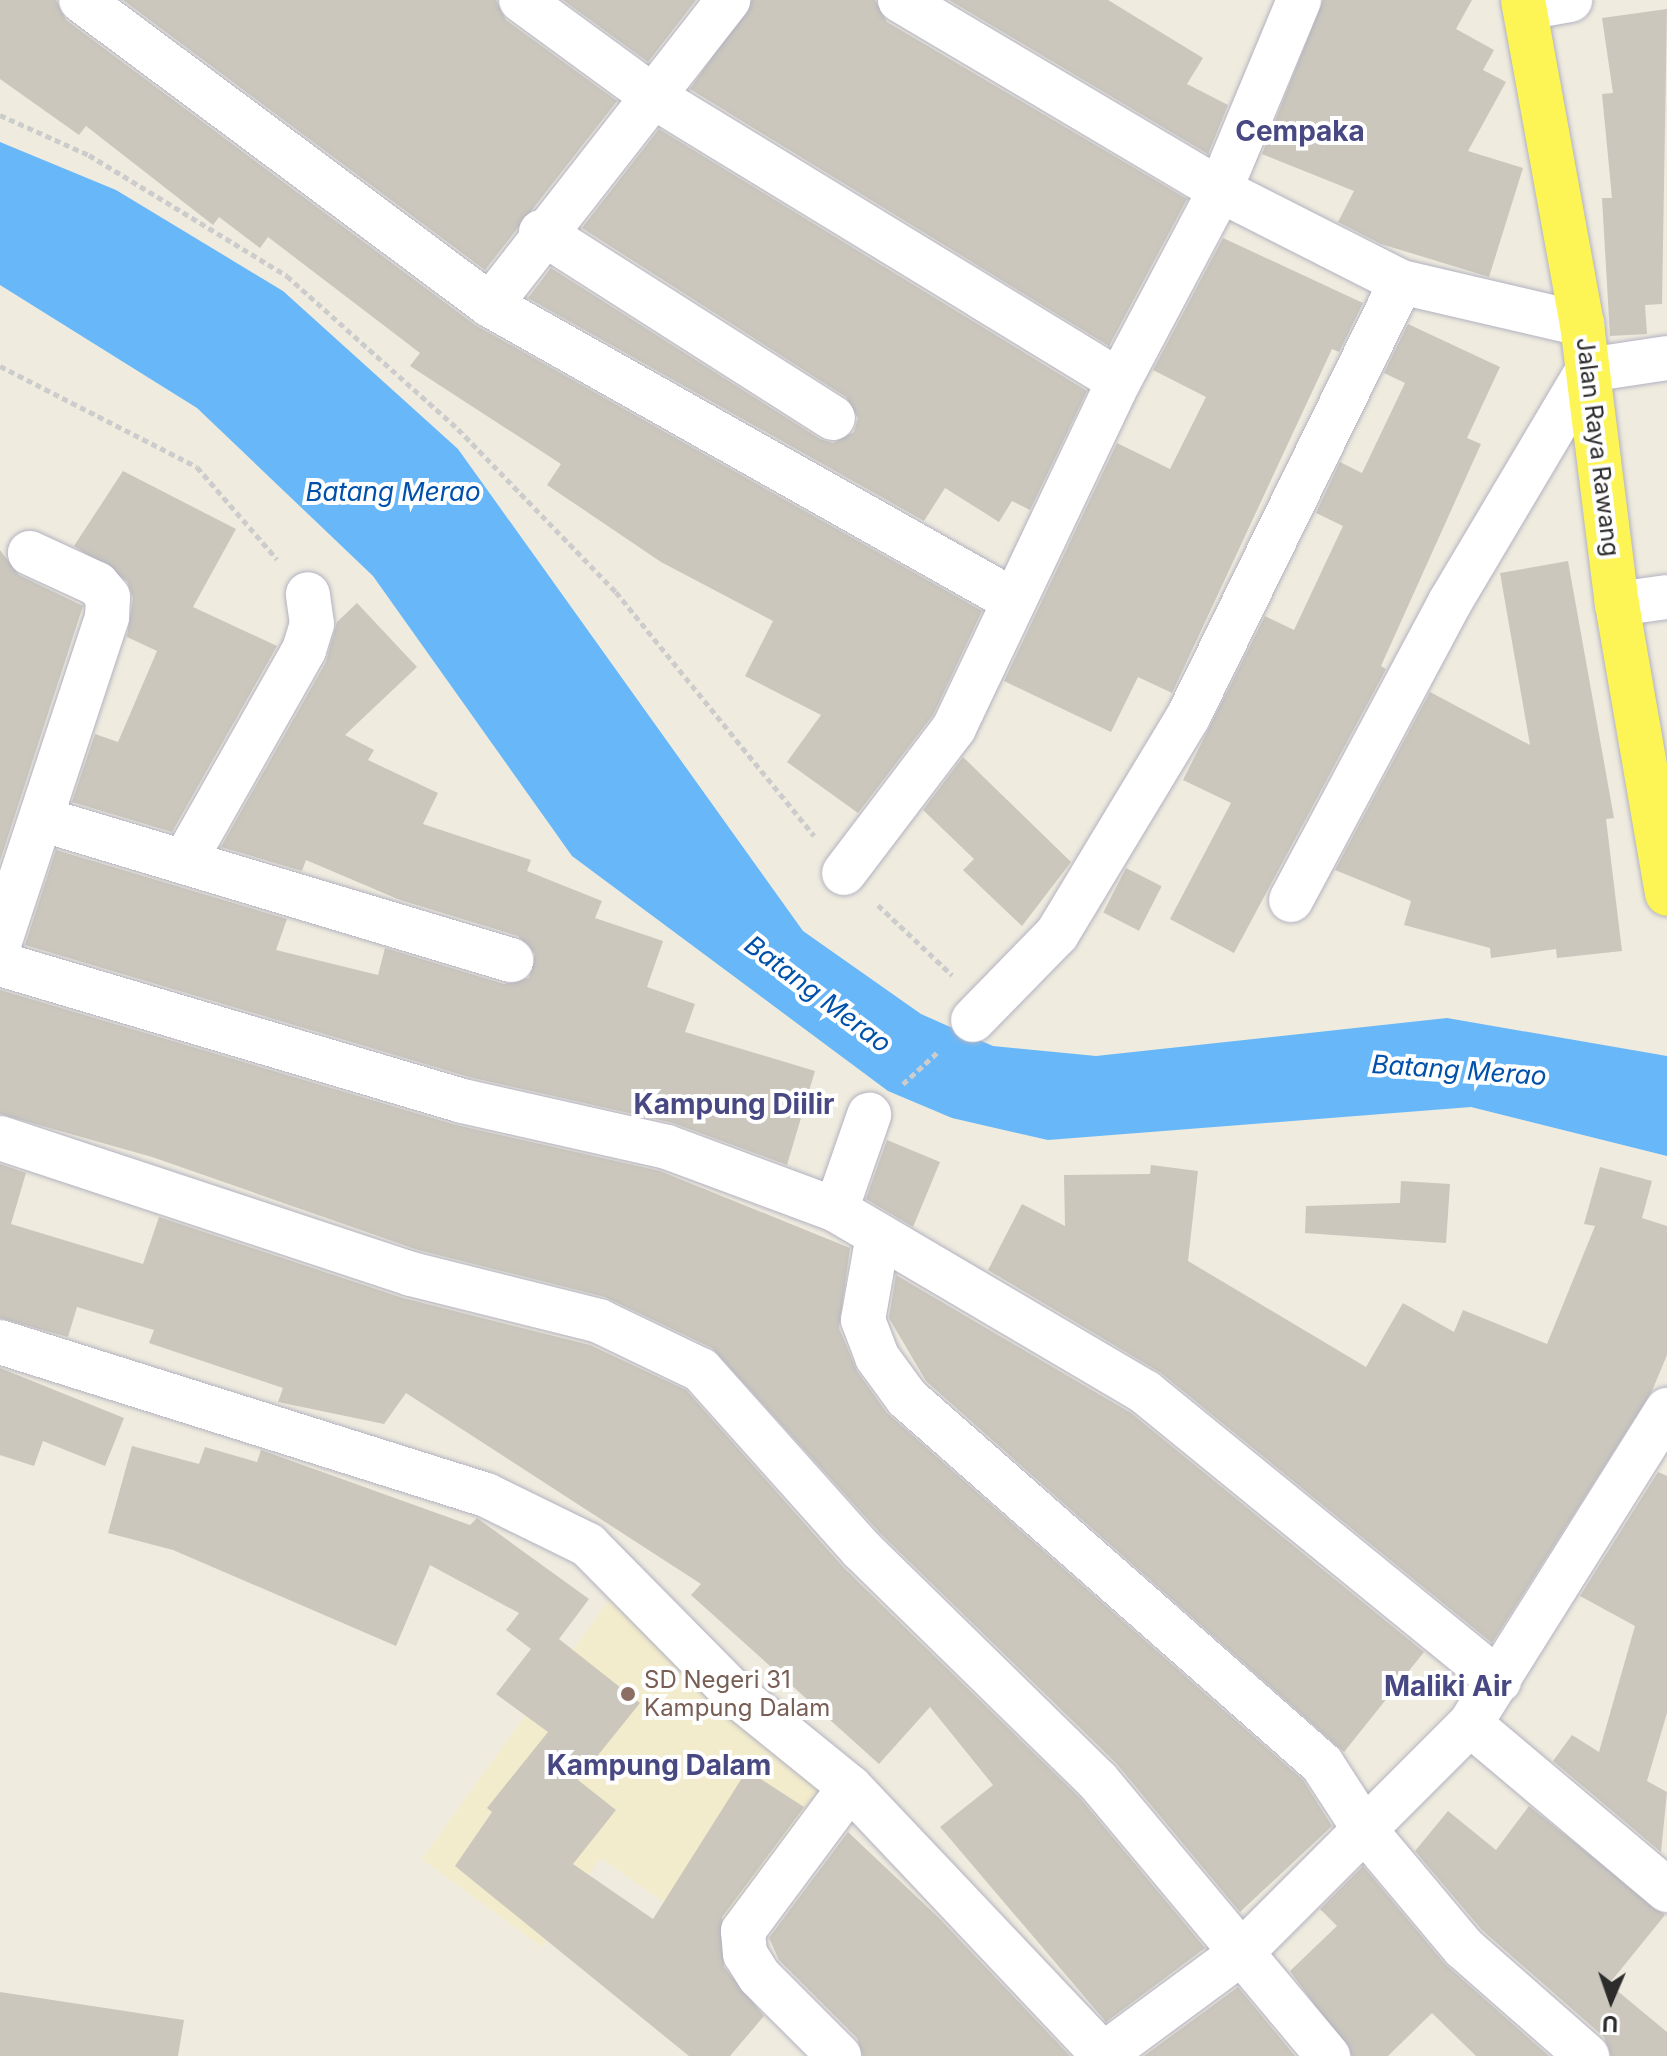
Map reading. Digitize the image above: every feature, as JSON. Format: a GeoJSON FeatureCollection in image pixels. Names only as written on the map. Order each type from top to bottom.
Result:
{"type":"FeatureCollection","features":[{"type":"Feature","properties":{"kind":"main road","name":"Jalan Raya Rawang"},"geometry":{"type":"LineString","coordinates":[[1524,4],[1582,324],[1617,604],[1667,894]]}},
{"type":"Feature","properties":{"kind":"street"},"geometry":{"type":"LineString","coordinates":[[81,0],[490,305],[1011,599]]}},
{"type":"Feature","properties":{"kind":"street"},"geometry":{"type":"LineString","coordinates":[[521,0],[651,95],[1119,381]]}},
{"type":"Feature","properties":{"kind":"street"},"geometry":{"type":"LineString","coordinates":[[490,305],[541,232],[728,0]]}},
{"type":"Feature","properties":{"kind":"street"},"geometry":{"type":"LineString","coordinates":[[900,0],[1220,190],[1401,282],[1582,324]]}},
{"type":"Feature","properties":{"kind":"street"},"geometry":{"type":"LineString","coordinates":[[844,873],[954,728],[1011,599],[1119,381],[1220,190],[1299,0]]}},
{"type":"Feature","properties":{"kind":"street"},"geometry":{"type":"LineString","coordinates":[[1524,4],[1570,0]]}},
{"type":"Feature","properties":{"kind":"street"},"geometry":{"type":"LineString","coordinates":[[541,232],[833,418]]}},
{"type":"Feature","properties":{"kind":"street"},"geometry":{"type":"LineString","coordinates":[[973,1020],[1057,934],[1188,717],[1401,282]]}},
{"type":"Feature","properties":{"kind":"street"},"geometry":{"type":"LineString","coordinates":[[1291,900],[1450,602],[1588,370],[1667,358]]}},
{"type":"Feature","properties":{"kind":"street"},"geometry":{"type":"LineString","coordinates":[[0,941],[44,820],[108,597],[77,572],[30,553]]}},
{"type":"Feature","properties":{"kind":"street"},"geometry":{"type":"LineString","coordinates":[[184,862],[304,650],[312,624],[308,594]]}},
{"type":"Feature","properties":{"kind":"street"},"geometry":{"type":"LineString","coordinates":[[1617,604],[1667,597]]}},
{"type":"Feature","properties":{"kind":"street"},"geometry":{"type":"LineString","coordinates":[[44,820],[511,960]]}},
{"type":"Feature","properties":{"kind":"street"},"geometry":{"type":"LineString","coordinates":[[0,964],[463,1101],[667,1147],[836,1210],[1145,1392],[1499,1681]]}},
{"type":"Feature","properties":{"kind":"street"},"geometry":{"type":"LineString","coordinates":[[836,1210],[869,1115]]}},
{"type":"Feature","properties":{"kind":"street"},"geometry":{"type":"LineString","coordinates":[[0,1138],[411,1274],[599,1321],[701,1370],[862,1550],[1098,1781],[1328,2056]]}},
{"type":"Feature","properties":{"kind":"street"},"geometry":{"type":"LineString","coordinates":[[878,1235],[863,1320],[877,1357],[907,1398],[1322,1764],[1364,1829],[1464,1948],[1587,2056]]}},
{"type":"Feature","properties":{"kind":"street"},"geometry":{"type":"LineString","coordinates":[[0,1342],[486,1495],[588,1545],[735,1694],[850,1787],[1104,2055],[1240,1954],[1470,1724],[1667,1410]]}},
{"type":"Feature","properties":{"kind":"street"},"geometry":{"type":"LineString","coordinates":[[1470,1724],[1667,1890]]}},
{"type":"Feature","properties":{"kind":"street"},"geometry":{"type":"LineString","coordinates":[[839,2056],[759,1976],[745,1954],[743,1931],[850,1787]]}},
{"type":"Feature","properties":{"kind":"path"},"geometry":{"type":"LineString","coordinates":[[0,115],[89,155],[287,276],[458,429],[616,592],[844,873],[958,980],[1007,988]]}},
{"type":"Feature","properties":{"kind":"path"},"geometry":{"type":"LineString","coordinates":[[0,366],[197,467],[308,594]]}},
{"type":"Feature","properties":{"kind":"path"},"geometry":{"type":"LineString","coordinates":[[869,1115],[973,1020]]}},
{"type":"Feature","properties":{"kind":"shaded area","name":"SD Negeri 31 Kampung Dalam"},"geometry":{"type":"Polygon","coordinates":[[[609,1600],[821,1788],[717,1938],[600,1858],[542,1947],[422,1859],[609,1600]]]}},
{"type":"Feature","properties":{"kind":"water","name":"Batang Merao"},"geometry":{"type":"Polygon","coordinates":[[[0,142],[116,190],[283,291],[458,449],[803,931],[921,1014],[993,1046],[1096,1056],[1447,1018],[1667,1056],[1667,1156],[1471,1107],[1048,1140],[952,1118],[888,1091],[572,856],[373,576],[197,408],[0,285],[0,142]]]}},
{"type":"Feature","properties":{"kind":"building"},"geometry":{"type":"Polygon","coordinates":[[[0,0],[56,0],[66,20],[475,325],[982,611],[933,715],[858,813],[787,762],[821,715],[745,676],[773,621],[661,562],[547,485],[561,464],[410,366],[420,353],[268,237],[260,248],[219,217],[213,225],[86,126],[79,135],[0,79],[0,0]]]}},
{"type":"Feature","properties":{"kind":"building"},"geometry":{"type":"Polygon","coordinates":[[[123,0],[496,0],[506,20],[617,101],[485,270],[123,0]]]}},
{"type":"Feature","properties":{"kind":"building"},"geometry":{"type":"Polygon","coordinates":[[[563,0],[696,0],[648,62],[563,0]]]}},
{"type":"Feature","properties":{"kind":"building"},"geometry":{"type":"Polygon","coordinates":[[[752,0],[875,0],[887,22],[1187,199],[1109,346],[690,89],[752,0]]]}},
{"type":"Feature","properties":{"kind":"building"},"geometry":{"type":"Polygon","coordinates":[[[949,0],[1108,0],[1203,58],[1187,84],[1228,105],[1208,154],[949,0]]]}},
{"type":"Feature","properties":{"kind":"building"},"geometry":{"type":"Polygon","coordinates":[[[1323,0],[1472,0],[1456,29],[1494,50],[1483,70],[1506,82],[1468,151],[1523,168],[1489,277],[1381,244],[1338,222],[1354,191],[1262,154],[1323,0]]]}},
{"type":"Feature","properties":{"kind":"building"},"geometry":{"type":"Polygon","coordinates":[[[1667,9],[1662,304],[1645,305],[1647,334],[1610,336],[1602,198],[1612,198],[1602,94],[1613,93],[1602,18],[1667,9]]]}},
{"type":"Feature","properties":{"kind":"building"},"geometry":{"type":"Polygon","coordinates":[[[659,129],[1087,391],[1030,510],[1012,501],[999,522],[945,488],[924,521],[528,298],[551,268],[820,439],[833,443],[854,432],[858,418],[846,397],[582,228],[659,129]]]}},
{"type":"Feature","properties":{"kind":"building"},"geometry":{"type":"Polygon","coordinates":[[[1223,238],[1363,303],[1339,352],[1332,349],[1172,693],[1138,677],[1111,732],[1004,681],[1117,443],[1170,469],[1206,397],[1153,370],[1223,238]]]}},
{"type":"Feature","properties":{"kind":"building"},"geometry":{"type":"Polygon","coordinates":[[[1408,324],[1500,367],[1467,438],[1481,444],[1381,666],[1386,669],[1234,953],[1170,919],[1231,803],[1183,780],[1265,616],[1294,630],[1343,526],[1316,513],[1340,462],[1362,473],[1405,383],[1384,373],[1408,324]]]}},
{"type":"Feature","properties":{"kind":"building"},"geometry":{"type":"Polygon","coordinates":[[[123,471],[236,529],[193,607],[277,646],[172,832],[72,802],[95,734],[118,742],[157,651],[127,637],[133,598],[127,581],[74,546],[123,471]]]}},
{"type":"Feature","properties":{"kind":"building"},"geometry":{"type":"Polygon","coordinates":[[[0,550],[19,575],[83,606],[0,861],[0,550]]]}},
{"type":"Feature","properties":{"kind":"building"},"geometry":{"type":"Polygon","coordinates":[[[1568,561],[1614,818],[1606,819],[1622,951],[1557,958],[1556,949],[1491,958],[1490,948],[1404,925],[1411,901],[1335,870],[1430,692],[1530,745],[1500,573],[1568,561]]]}},
{"type":"Feature","properties":{"kind":"building"},"geometry":{"type":"Polygon","coordinates":[[[357,603],[417,667],[345,735],[374,750],[368,760],[438,793],[423,824],[531,860],[527,871],[602,901],[595,918],[663,941],[647,987],[695,1004],[685,1032],[815,1071],[787,1165],[673,1123],[469,1077],[25,945],[56,850],[287,919],[276,950],[378,975],[385,948],[504,984],[529,978],[535,954],[518,936],[400,900],[306,860],[302,871],[221,847],[326,662],[337,622],[357,603]]]}},
{"type":"Feature","properties":{"kind":"building"},"geometry":{"type":"Polygon","coordinates":[[[963,757],[1071,862],[1022,926],[963,870],[974,859],[923,810],[963,757]]]}},
{"type":"Feature","properties":{"kind":"building"},"geometry":{"type":"Polygon","coordinates":[[[1126,868],[1162,886],[1139,931],[1103,913],[1126,868]]]}},
{"type":"Feature","properties":{"kind":"building"},"geometry":{"type":"Polygon","coordinates":[[[0,990],[456,1125],[660,1171],[850,1248],[839,1328],[857,1371],[887,1413],[1303,1780],[1332,1826],[1240,1912],[1116,1763],[880,1533],[712,1348],[605,1297],[418,1250],[152,1157],[0,1114],[0,990]]]}},
{"type":"Feature","properties":{"kind":"building"},"geometry":{"type":"Polygon","coordinates":[[[887,1140],[940,1162],[913,1227],[866,1199],[887,1140]]]}},
{"type":"Feature","properties":{"kind":"building"},"geometry":{"type":"Polygon","coordinates":[[[0,1164],[26,1173],[11,1224],[143,1264],[159,1217],[403,1298],[590,1345],[686,1390],[844,1568],[1080,1798],[1205,1948],[1106,2022],[940,1827],[993,1785],[930,1707],[879,1764],[691,1595],[701,1584],[406,1393],[384,1424],[278,1402],[283,1388],[149,1343],[154,1330],[77,1307],[68,1337],[0,1318],[0,1164]]]}},
{"type":"Feature","properties":{"kind":"building"},"geometry":{"type":"Polygon","coordinates":[[[1151,1165],[1198,1171],[1188,1261],[1366,1367],[1403,1303],[1454,1332],[1463,1310],[1547,1344],[1595,1226],[1584,1224],[1600,1167],[1652,1181],[1642,1218],[1667,1226],[1667,1355],[1652,1391],[1492,1643],[1161,1373],[988,1270],[1022,1204],[1065,1226],[1064,1175],[1150,1174],[1151,1165]]]}},
{"type":"Feature","properties":{"kind":"building"},"geometry":{"type":"Polygon","coordinates":[[[1401,1181],[1450,1184],[1446,1243],[1305,1233],[1306,1206],[1400,1203],[1401,1181]]]}},
{"type":"Feature","properties":{"kind":"building"},"geometry":{"type":"Polygon","coordinates":[[[896,1275],[1131,1413],[1424,1652],[1344,1752],[926,1381],[889,1318],[896,1275]]]}},
{"type":"Feature","properties":{"kind":"building"},"geometry":{"type":"Polygon","coordinates":[[[0,1368],[124,1418],[105,1466],[43,1441],[34,1466],[0,1455],[0,1368]]]}},
{"type":"Feature","properties":{"kind":"building"},"geometry":{"type":"Polygon","coordinates":[[[132,1446],[199,1464],[205,1447],[257,1462],[261,1450],[470,1525],[477,1518],[589,1599],[559,1639],[640,1703],[578,1780],[616,1810],[573,1864],[653,1919],[747,1770],[804,1807],[722,1917],[724,1967],[764,2016],[730,2056],[689,2056],[455,1866],[492,1812],[487,1808],[548,1732],[496,1694],[531,1649],[506,1630],[519,1613],[430,1565],[396,1646],[173,1550],[108,1533],[132,1446]]]}},
{"type":"Feature","properties":{"kind":"building"},"geometry":{"type":"Polygon","coordinates":[[[1658,1472],[1667,1476],[1667,1713],[1647,1781],[1667,1792],[1661,1852],[1553,1761],[1572,1735],[1599,1752],[1635,1626],[1580,1596],[1658,1472]]]}},
{"type":"Feature","properties":{"kind":"building"},"geometry":{"type":"Polygon","coordinates":[[[1529,1806],[1665,1915],[1609,1984],[1667,2032],[1667,2056],[1611,2056],[1604,2037],[1482,1930],[1415,1851],[1448,1811],[1496,1850],[1529,1806]]]}},
{"type":"Feature","properties":{"kind":"building"},"geometry":{"type":"Polygon","coordinates":[[[848,1832],[939,1918],[1070,2056],[863,2056],[857,2038],[779,1960],[769,1938],[848,1832]]]}},
{"type":"Feature","properties":{"kind":"building"},"geometry":{"type":"Polygon","coordinates":[[[1363,1866],[1445,1964],[1549,2056],[1476,2056],[1432,2013],[1388,2056],[1352,2056],[1290,1971],[1337,1926],[1320,1909],[1363,1866]]]}},
{"type":"Feature","properties":{"kind":"building"},"geometry":{"type":"Polygon","coordinates":[[[1238,1987],[1295,2056],[1144,2056],[1238,1987]]]}},
{"type":"Feature","properties":{"kind":"building"},"geometry":{"type":"Polygon","coordinates":[[[0,1992],[184,2020],[178,2056],[0,2056],[0,1992]]]}},
{"type":"Feature","properties":{"kind":"place","name":"SD Negeri 31 Kampung Dalam"},"geometry":{"type":"Point","coordinates":[628,1694]}},
{"type":"Feature","properties":{"kind":"district","name":"Cempaka"},"geometry":{"type":"Point","coordinates":[1300,131]}},
{"type":"Feature","properties":{"kind":"district","name":"Kampung Diilir"},"geometry":{"type":"Point","coordinates":[734,1104]}},
{"type":"Feature","properties":{"kind":"district","name":"Maliki Air"},"geometry":{"type":"Point","coordinates":[1448,1686]}},
{"type":"Feature","properties":{"kind":"district","name":"Kampung Dalam"},"geometry":{"type":"Point","coordinates":[659,1765]}}]}
